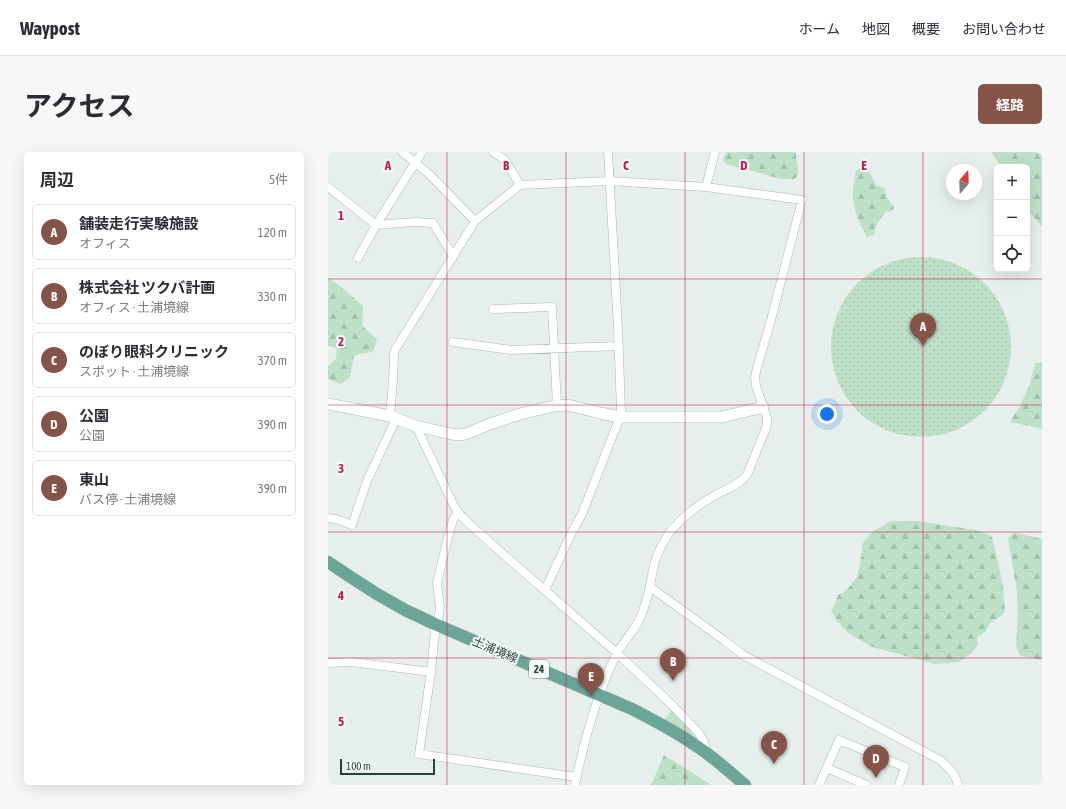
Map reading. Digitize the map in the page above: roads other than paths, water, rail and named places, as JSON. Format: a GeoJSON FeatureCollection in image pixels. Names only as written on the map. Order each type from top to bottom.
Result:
{"type":"FeatureCollection","features":[{"type":"Feature","properties":{"kind":"main road","name":"土浦境線"},"geometry":{"type":"LineString","coordinates":[[328,562],[377,594],[405,610],[436,625],[632,709],[666,727],[705,752],[745,785]]}},
{"type":"Feature","properties":{"kind":"street"},"geometry":{"type":"LineString","coordinates":[[402,152],[429,174],[475,221]]}},
{"type":"Feature","properties":{"kind":"street"},"geometry":{"type":"LineString","coordinates":[[358,258],[376,225],[422,152]]}},
{"type":"Feature","properties":{"kind":"street"},"geometry":{"type":"LineString","coordinates":[[492,152],[505,160],[520,185]]}},
{"type":"Feature","properties":{"kind":"street"},"geometry":{"type":"LineString","coordinates":[[545,590],[582,514],[621,412],[619,346],[608,152]]}},
{"type":"Feature","properties":{"kind":"street"},"geometry":{"type":"LineString","coordinates":[[706,187],[715,152]]}},
{"type":"Feature","properties":{"kind":"street"},"geometry":{"type":"LineString","coordinates":[[328,518],[352,525],[367,481],[393,417],[395,350],[475,221],[520,185],[610,181],[706,187],[802,200],[755,377],[756,386],[767,418],[766,428],[747,475],[742,481],[712,497],[684,518],[671,532],[657,556],[650,587],[641,615],[617,653],[599,695],[584,741],[576,781],[419,754],[431,672],[435,631],[440,607],[437,583],[453,520],[458,512]]}},
{"type":"Feature","properties":{"kind":"street"},"geometry":{"type":"LineString","coordinates":[[328,186],[376,225],[414,222],[433,223],[453,256]]}},
{"type":"Feature","properties":{"kind":"street"},"geometry":{"type":"LineString","coordinates":[[493,309],[552,307],[557,405]]}},
{"type":"Feature","properties":{"kind":"street"},"geometry":{"type":"LineString","coordinates":[[453,342],[511,350],[619,346]]}},
{"type":"Feature","properties":{"kind":"street"},"geometry":{"type":"LineString","coordinates":[[328,404],[393,417],[416,426],[456,435],[466,434],[520,414],[557,405],[568,405],[620,417],[722,417],[763,407]]}},
{"type":"Feature","properties":{"kind":"street"},"geometry":{"type":"LineString","coordinates":[[416,426],[451,499],[462,517],[617,653],[670,704],[698,732],[703,740],[705,752]]}},
{"type":"Feature","properties":{"kind":"street"},"geometry":{"type":"LineString","coordinates":[[650,587],[742,655],[940,760],[950,769],[957,780],[958,785]]}},
{"type":"Feature","properties":{"kind":"street"},"geometry":{"type":"LineString","coordinates":[[328,663],[352,662],[431,672]]}},
{"type":"Feature","properties":{"kind":"street"},"geometry":{"type":"LineString","coordinates":[[819,785],[839,740],[906,767],[899,785]]}},
{"type":"Feature","properties":{"kind":"street"},"geometry":{"type":"LineString","coordinates":[[827,768],[866,785]]}},
{"type":"Feature","properties":{"kind":"place","name":"舗装走行実験施設"},"geometry":{"type":"Point","coordinates":[923,346]}},
{"type":"Feature","properties":{"kind":"place","name":"株式会社 ツクバ計画"},"geometry":{"type":"Point","coordinates":[673,681]}},
{"type":"Feature","properties":{"kind":"place","name":"東山"},"geometry":{"type":"Point","coordinates":[591,696]}},
{"type":"Feature","properties":{"kind":"place","name":"のぼり眼科クリニック"},"geometry":{"type":"Point","coordinates":[774,764]}},
{"type":"Feature","properties":{"kind":"place","name":"公園"},"geometry":{"type":"Point","coordinates":[876,778]}}]}
